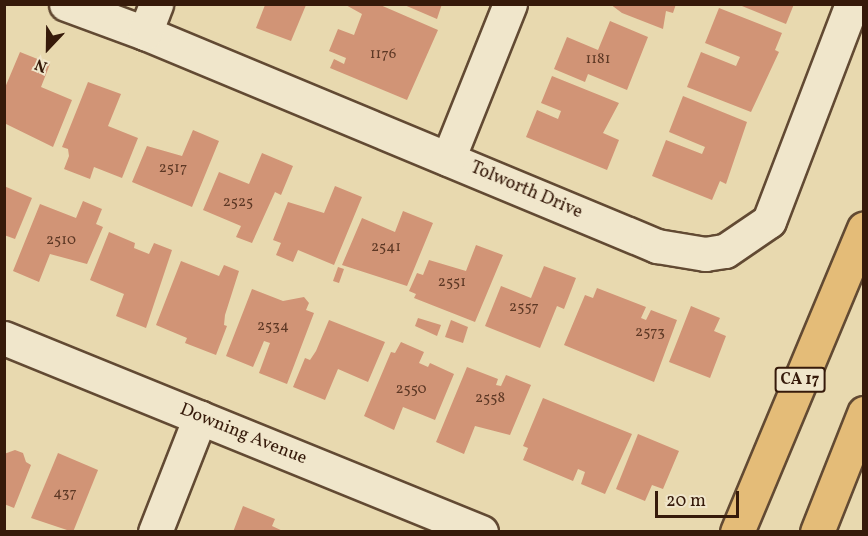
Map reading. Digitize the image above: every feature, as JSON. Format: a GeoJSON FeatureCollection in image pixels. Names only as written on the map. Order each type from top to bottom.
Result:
{"type":"FeatureCollection","features":[{"type":"Feature","properties":{"kind":"highway","name":"CA 17"},"geometry":{"type":"LineString","coordinates":[[737,531],[864,230]]}},
{"type":"Feature","properties":{"kind":"highway"},"geometry":{"type":"LineString","coordinates":[[817,531],[864,413]]}},
{"type":"Feature","properties":{"kind":"street","name":"Tolworth Drive"},"geometry":{"type":"LineString","coordinates":[[66,4],[151,19],[448,159],[657,246],[705,254],[725,251],[769,221],[852,4]]}},
{"type":"Feature","properties":{"kind":"street"},"geometry":{"type":"LineString","coordinates":[[448,159],[510,4]]}},
{"type":"Feature","properties":{"kind":"street","name":"Downing Avenue"},"geometry":{"type":"LineString","coordinates":[[4,338],[481,531]]}},
{"type":"Feature","properties":{"kind":"street"},"geometry":{"type":"LineString","coordinates":[[155,531],[200,417]]}},
{"type":"Feature","properties":{"kind":"building"},"geometry":{"type":"Polygon","coordinates":[[[344,4],[378,4],[438,30],[407,100],[330,68],[334,59],[344,64],[346,58],[329,51],[338,29],[354,35],[362,14],[344,4]]]}},
{"type":"Feature","properties":{"kind":"building"},"geometry":{"type":"Polygon","coordinates":[[[402,4],[442,4],[437,19],[402,4]]]}},
{"type":"Feature","properties":{"kind":"building"},"geometry":{"type":"Polygon","coordinates":[[[610,4],[676,4],[673,13],[666,11],[663,29],[622,13],[610,4]]]}},
{"type":"Feature","properties":{"kind":"building"},"geometry":{"type":"Polygon","coordinates":[[[737,4],[794,4],[786,24],[737,4]]]}},
{"type":"Feature","properties":{"kind":"building"},"geometry":{"type":"Polygon","coordinates":[[[265,5],[306,5],[291,41],[256,28],[265,5]]]}},
{"type":"Feature","properties":{"kind":"building"},"geometry":{"type":"Polygon","coordinates":[[[719,8],[782,33],[775,50],[779,52],[751,112],[687,87],[701,52],[736,66],[740,57],[705,43],[719,8]]]}},
{"type":"Feature","properties":{"kind":"building"},"geometry":{"type":"Polygon","coordinates":[[[610,21],[648,37],[627,90],[588,74],[585,82],[554,69],[567,37],[598,50],[610,21]]]}},
{"type":"Feature","properties":{"kind":"building"},"geometry":{"type":"Polygon","coordinates":[[[20,52],[50,64],[41,87],[72,100],[53,147],[4,123],[4,90],[20,52]]]}},
{"type":"Feature","properties":{"kind":"building"},"geometry":{"type":"Polygon","coordinates":[[[552,76],[619,103],[603,133],[619,140],[607,170],[526,137],[537,110],[558,119],[561,111],[541,103],[552,76]]]}},
{"type":"Feature","properties":{"kind":"building"},"geometry":{"type":"Polygon","coordinates":[[[88,82],[121,94],[108,126],[138,138],[122,178],[94,167],[90,179],[64,169],[69,156],[68,149],[62,147],[88,82]]]}},
{"type":"Feature","properties":{"kind":"building"},"geometry":{"type":"Polygon","coordinates":[[[683,96],[747,122],[726,184],[720,181],[712,200],[652,176],[666,140],[702,154],[705,147],[669,132],[683,96]]]}},
{"type":"Feature","properties":{"kind":"building"},"geometry":{"type":"Polygon","coordinates":[[[193,130],[219,141],[192,207],[132,182],[147,146],[182,156],[193,130]]]}},
{"type":"Feature","properties":{"kind":"building"},"geometry":{"type":"Polygon","coordinates":[[[262,153],[293,166],[281,195],[275,192],[252,243],[236,237],[241,226],[203,210],[219,172],[249,184],[262,153]]]}},
{"type":"Feature","properties":{"kind":"building"},"geometry":{"type":"Polygon","coordinates":[[[4,186],[32,198],[15,239],[4,235],[4,186]]]}},
{"type":"Feature","properties":{"kind":"building"},"geometry":{"type":"Polygon","coordinates":[[[335,186],[362,197],[334,265],[298,250],[293,262],[276,255],[281,243],[273,240],[288,202],[324,213],[335,186]]]}},
{"type":"Feature","properties":{"kind":"building"},"geometry":{"type":"Polygon","coordinates":[[[83,201],[102,209],[96,224],[103,227],[87,264],[50,254],[39,282],[13,271],[40,204],[76,218],[83,201]]]}},
{"type":"Feature","properties":{"kind":"building"},"geometry":{"type":"Polygon","coordinates":[[[403,211],[433,223],[407,286],[342,265],[362,218],[395,232],[403,211]]]}},
{"type":"Feature","properties":{"kind":"building"},"geometry":{"type":"Polygon","coordinates":[[[109,232],[135,243],[134,248],[149,254],[154,243],[172,250],[146,328],[116,316],[124,294],[90,280],[109,232]]]}},
{"type":"Feature","properties":{"kind":"building"},"geometry":{"type":"Polygon","coordinates":[[[476,245],[503,255],[475,322],[414,298],[416,294],[409,291],[417,273],[423,275],[429,260],[466,271],[476,245]]]}},
{"type":"Feature","properties":{"kind":"building"},"geometry":{"type":"Polygon","coordinates":[[[181,261],[219,276],[224,265],[239,271],[225,315],[224,325],[227,326],[216,355],[185,343],[187,338],[156,325],[181,261]]]}},
{"type":"Feature","properties":{"kind":"building"},"geometry":{"type":"Polygon","coordinates":[[[544,266],[576,278],[564,309],[557,306],[540,348],[485,326],[501,286],[531,298],[544,266]]]}},
{"type":"Feature","properties":{"kind":"building"},"geometry":{"type":"Polygon","coordinates":[[[338,267],[344,269],[339,283],[333,281],[338,267]]]}},
{"type":"Feature","properties":{"kind":"building"},"geometry":{"type":"Polygon","coordinates":[[[597,288],[646,307],[641,318],[646,320],[651,310],[677,320],[654,382],[564,345],[585,295],[593,298],[597,288]]]}},
{"type":"Feature","properties":{"kind":"building"},"geometry":{"type":"Polygon","coordinates":[[[252,289],[283,301],[304,297],[309,303],[306,310],[314,313],[287,384],[259,373],[270,343],[264,341],[253,367],[226,356],[252,289]]]}},
{"type":"Feature","properties":{"kind":"building"},"geometry":{"type":"Polygon","coordinates":[[[691,306],[720,318],[714,331],[726,336],[710,378],[669,362],[691,306]]]}},
{"type":"Feature","properties":{"kind":"building"},"geometry":{"type":"Polygon","coordinates":[[[418,318],[441,325],[437,336],[415,326],[418,318]]]}},
{"type":"Feature","properties":{"kind":"building"},"geometry":{"type":"Polygon","coordinates":[[[329,320],[385,342],[368,382],[338,369],[325,400],[293,387],[305,358],[310,360],[316,351],[329,320]]]}},
{"type":"Feature","properties":{"kind":"building"},"geometry":{"type":"Polygon","coordinates":[[[451,320],[468,327],[463,343],[445,337],[451,320]]]}},
{"type":"Feature","properties":{"kind":"building"},"geometry":{"type":"Polygon","coordinates":[[[401,342],[424,352],[419,363],[428,367],[430,363],[454,374],[435,420],[403,407],[394,430],[364,416],[391,352],[395,353],[401,342]]]}},
{"type":"Feature","properties":{"kind":"building"},"geometry":{"type":"Polygon","coordinates":[[[467,367],[498,379],[496,385],[501,386],[506,375],[531,385],[510,435],[475,426],[464,454],[436,442],[467,367]]]}},
{"type":"Feature","properties":{"kind":"building"},"geometry":{"type":"Polygon","coordinates":[[[543,398],[632,434],[605,494],[581,484],[585,472],[578,469],[573,481],[523,460],[528,448],[523,446],[543,398]]]}},
{"type":"Feature","properties":{"kind":"building"},"geometry":{"type":"Polygon","coordinates":[[[638,434],[679,451],[663,489],[652,485],[645,501],[616,489],[638,434]]]}},
{"type":"Feature","properties":{"kind":"building"},"geometry":{"type":"Polygon","coordinates":[[[15,450],[23,453],[26,462],[31,465],[14,508],[4,504],[4,454],[15,450]]]}},
{"type":"Feature","properties":{"kind":"building"},"geometry":{"type":"Polygon","coordinates":[[[58,453],[98,470],[73,532],[31,518],[58,453]]]}},
{"type":"Feature","properties":{"kind":"building"},"geometry":{"type":"Polygon","coordinates":[[[243,506],[275,519],[272,526],[285,532],[233,532],[243,506]]]}}]}
